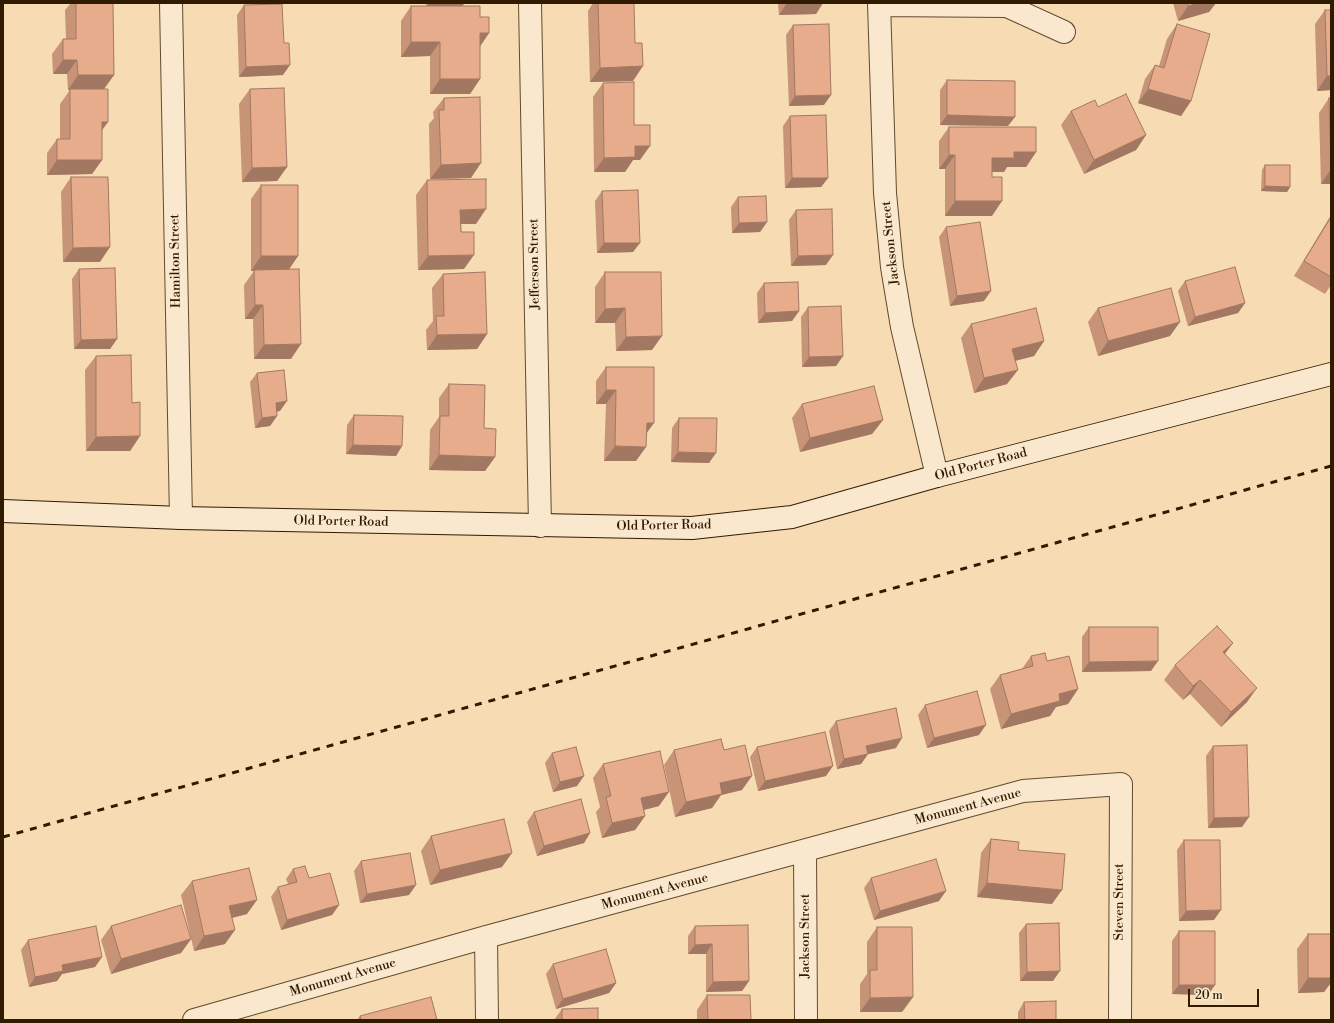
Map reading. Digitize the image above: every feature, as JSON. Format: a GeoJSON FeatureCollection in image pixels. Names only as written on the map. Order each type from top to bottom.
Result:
{"type":"FeatureCollection","features":[{"type":"Feature","properties":{"kind":"street","name":"Hamilton Street"},"geometry":{"type":"LineString","coordinates":[[171,3],[181,518]]}},
{"type":"Feature","properties":{"kind":"street","name":"Jefferson Street"},"geometry":{"type":"LineString","coordinates":[[530,3],[540,526]]}},
{"type":"Feature","properties":{"kind":"street","name":"Jackson Street"},"geometry":{"type":"LineString","coordinates":[[937,476],[902,327],[892,267],[885,193],[879,4],[1007,6],[1064,32]]}},
{"type":"Feature","properties":{"kind":"street","name":"Old Porter Road"},"geometry":{"type":"LineString","coordinates":[[3,511],[181,518],[692,528],[792,517],[937,476],[1331,374]]}},
{"type":"Feature","properties":{"kind":"street","name":"Monument Avenue"},"geometry":{"type":"LineString","coordinates":[[194,1020],[486,937],[1024,791],[1121,784]]}},
{"type":"Feature","properties":{"kind":"street","name":"Steven Street"},"geometry":{"type":"LineString","coordinates":[[1120,1020],[1121,784]]}},
{"type":"Feature","properties":{"kind":"street","name":"Jackson Street"},"geometry":{"type":"LineString","coordinates":[[806,851],[806,1020]]}},
{"type":"Feature","properties":{"kind":"street"},"geometry":{"type":"LineString","coordinates":[[486,937],[487,1020]]}},
{"type":"Feature","properties":{"kind":"building"},"geometry":{"type":"Polygon","coordinates":[[[76,3],[113,3],[114,75],[78,75],[77,60],[63,60],[63,39],[76,39],[76,3]]]}},
{"type":"Feature","properties":{"kind":"building"},"geometry":{"type":"Polygon","coordinates":[[[598,3],[634,3],[635,43],[642,43],[643,66],[600,68],[598,3]]]}},
{"type":"Feature","properties":{"kind":"building"},"geometry":{"type":"Polygon","coordinates":[[[1187,3],[1199,3],[1188,6],[1187,3]]]}},
{"type":"Feature","properties":{"kind":"building"},"geometry":{"type":"Polygon","coordinates":[[[282,4],[284,43],[289,43],[290,65],[246,67],[244,5],[282,4]]]}},
{"type":"Feature","properties":{"kind":"building"},"geometry":{"type":"Polygon","coordinates":[[[411,6],[480,6],[480,17],[489,17],[489,33],[480,33],[480,79],[440,79],[440,42],[411,42],[411,6]]]}},
{"type":"Feature","properties":{"kind":"building"},"geometry":{"type":"Polygon","coordinates":[[[1325,10],[1331,10],[1331,76],[1327,76],[1325,10]]]}},
{"type":"Feature","properties":{"kind":"building"},"geometry":{"type":"Polygon","coordinates":[[[829,24],[831,95],[795,96],[793,25],[829,24]]]}},
{"type":"Feature","properties":{"kind":"building"},"geometry":{"type":"Polygon","coordinates":[[[1177,24],[1210,34],[1191,101],[1148,89],[1155,65],[1164,68],[1177,24]]]}},
{"type":"Feature","properties":{"kind":"building"},"geometry":{"type":"Polygon","coordinates":[[[947,80],[1015,81],[1015,117],[947,115],[947,80]]]}},
{"type":"Feature","properties":{"kind":"building"},"geometry":{"type":"Polygon","coordinates":[[[634,82],[634,125],[650,125],[650,146],[635,146],[635,157],[604,158],[603,83],[634,82]]]}},
{"type":"Feature","properties":{"kind":"building"},"geometry":{"type":"Polygon","coordinates":[[[284,88],[287,167],[252,168],[250,89],[284,88]]]}},
{"type":"Feature","properties":{"kind":"building"},"geometry":{"type":"Polygon","coordinates":[[[70,89],[108,89],[108,122],[102,122],[102,160],[57,160],[57,139],[70,139],[70,89]]]}},
{"type":"Feature","properties":{"kind":"building"},"geometry":{"type":"Polygon","coordinates":[[[1126,94],[1146,135],[1094,160],[1071,111],[1095,100],[1098,107],[1126,94]]]}},
{"type":"Feature","properties":{"kind":"building"},"geometry":{"type":"Polygon","coordinates":[[[480,97],[481,163],[441,165],[439,110],[444,110],[444,98],[480,97]]]}},
{"type":"Feature","properties":{"kind":"building"},"geometry":{"type":"Polygon","coordinates":[[[1329,98],[1331,98],[1331,169],[1329,98]]]}},
{"type":"Feature","properties":{"kind":"building"},"geometry":{"type":"Polygon","coordinates":[[[826,115],[828,178],[792,178],[790,116],[826,115]]]}},
{"type":"Feature","properties":{"kind":"building"},"geometry":{"type":"Polygon","coordinates":[[[949,127],[1036,127],[1036,152],[1014,152],[1014,158],[992,158],[992,177],[1002,177],[1002,201],[955,201],[955,155],[949,155],[949,127]]]}},
{"type":"Feature","properties":{"kind":"building"},"geometry":{"type":"Polygon","coordinates":[[[1265,165],[1290,165],[1290,187],[1265,186],[1265,165]]]}},
{"type":"Feature","properties":{"kind":"building"},"geometry":{"type":"Polygon","coordinates":[[[71,177],[108,177],[110,247],[73,248],[71,177]]]}},
{"type":"Feature","properties":{"kind":"building"},"geometry":{"type":"Polygon","coordinates":[[[486,179],[486,209],[460,210],[461,232],[474,232],[474,255],[428,256],[427,180],[486,179]]]}},
{"type":"Feature","properties":{"kind":"building"},"geometry":{"type":"Polygon","coordinates":[[[261,185],[298,185],[298,256],[261,256],[261,185]]]}},
{"type":"Feature","properties":{"kind":"building"},"geometry":{"type":"Polygon","coordinates":[[[638,190],[640,243],[604,243],[602,191],[638,190]]]}},
{"type":"Feature","properties":{"kind":"building"},"geometry":{"type":"Polygon","coordinates":[[[766,196],[767,222],[739,223],[738,197],[766,196]]]}},
{"type":"Feature","properties":{"kind":"building"},"geometry":{"type":"Polygon","coordinates":[[[832,209],[833,255],[798,256],[796,210],[832,209]]]}},
{"type":"Feature","properties":{"kind":"building"},"geometry":{"type":"Polygon","coordinates":[[[1331,217],[1331,277],[1304,261],[1331,217]]]}},
{"type":"Feature","properties":{"kind":"building"},"geometry":{"type":"Polygon","coordinates":[[[980,222],[991,291],[957,296],[946,227],[980,222]]]}},
{"type":"Feature","properties":{"kind":"building"},"geometry":{"type":"Polygon","coordinates":[[[1235,267],[1245,303],[1195,317],[1185,281],[1235,267]]]}},
{"type":"Feature","properties":{"kind":"building"},"geometry":{"type":"Polygon","coordinates":[[[115,268],[117,339],[81,340],[79,269],[115,268]]]}},
{"type":"Feature","properties":{"kind":"building"},"geometry":{"type":"Polygon","coordinates":[[[299,269],[301,344],[264,345],[263,305],[255,305],[254,270],[299,269]]]}},
{"type":"Feature","properties":{"kind":"building"},"geometry":{"type":"Polygon","coordinates":[[[485,272],[487,334],[437,335],[436,316],[444,316],[443,274],[485,272]]]}},
{"type":"Feature","properties":{"kind":"building"},"geometry":{"type":"Polygon","coordinates":[[[605,272],[661,272],[662,336],[626,337],[625,308],[605,309],[605,272]]]}},
{"type":"Feature","properties":{"kind":"building"},"geometry":{"type":"Polygon","coordinates":[[[798,282],[799,311],[765,313],[764,283],[798,282]]]}},
{"type":"Feature","properties":{"kind":"building"},"geometry":{"type":"Polygon","coordinates":[[[1171,288],[1180,322],[1108,341],[1098,308],[1171,288]]]}},
{"type":"Feature","properties":{"kind":"building"},"geometry":{"type":"Polygon","coordinates":[[[841,306],[843,356],[809,357],[808,307],[841,306]]]}},
{"type":"Feature","properties":{"kind":"building"},"geometry":{"type":"Polygon","coordinates":[[[1036,308],[1044,341],[1012,349],[1018,370],[984,378],[971,324],[1036,308]]]}},
{"type":"Feature","properties":{"kind":"building"},"geometry":{"type":"Polygon","coordinates":[[[131,355],[132,403],[140,402],[140,436],[96,437],[96,356],[131,355]]]}},
{"type":"Feature","properties":{"kind":"building"},"geometry":{"type":"Polygon","coordinates":[[[606,367],[654,367],[654,423],[647,423],[646,447],[615,446],[616,390],[606,390],[606,367]]]}},
{"type":"Feature","properties":{"kind":"building"},"geometry":{"type":"Polygon","coordinates":[[[284,370],[287,401],[276,403],[277,416],[262,418],[257,373],[284,370]]]}},
{"type":"Feature","properties":{"kind":"building"},"geometry":{"type":"Polygon","coordinates":[[[449,384],[485,385],[484,428],[496,429],[495,457],[439,455],[440,416],[449,416],[449,384]]]}},
{"type":"Feature","properties":{"kind":"building"},"geometry":{"type":"Polygon","coordinates":[[[874,386],[883,420],[810,438],[802,404],[874,386]]]}},
{"type":"Feature","properties":{"kind":"building"},"geometry":{"type":"Polygon","coordinates":[[[354,415],[403,416],[402,446],[353,445],[354,415]]]}},
{"type":"Feature","properties":{"kind":"building"},"geometry":{"type":"Polygon","coordinates":[[[679,418],[717,418],[716,453],[678,452],[679,418]]]}},
{"type":"Feature","properties":{"kind":"building"},"geometry":{"type":"Polygon","coordinates":[[[1217,626],[1233,643],[1223,652],[1257,688],[1231,712],[1200,680],[1193,686],[1175,665],[1217,626]]]}},
{"type":"Feature","properties":{"kind":"building"},"geometry":{"type":"Polygon","coordinates":[[[1089,627],[1158,627],[1158,661],[1089,662],[1089,627]]]}},
{"type":"Feature","properties":{"kind":"building"},"geometry":{"type":"Polygon","coordinates":[[[1045,653],[1047,661],[1069,656],[1078,689],[1059,694],[1060,701],[1011,714],[1000,675],[1033,666],[1031,656],[1045,653]]]}},
{"type":"Feature","properties":{"kind":"building"},"geometry":{"type":"Polygon","coordinates":[[[977,691],[986,725],[934,738],[925,705],[977,691]]]}},
{"type":"Feature","properties":{"kind":"building"},"geometry":{"type":"Polygon","coordinates":[[[896,708],[902,738],[866,746],[868,754],[844,759],[836,721],[896,708]]]}},
{"type":"Feature","properties":{"kind":"building"},"geometry":{"type":"Polygon","coordinates":[[[825,732],[833,766],[765,781],[757,747],[825,732]]]}},
{"type":"Feature","properties":{"kind":"building"},"geometry":{"type":"Polygon","coordinates":[[[721,739],[724,750],[745,745],[752,776],[720,783],[722,794],[686,802],[674,750],[721,739]]]}},
{"type":"Feature","properties":{"kind":"building"},"geometry":{"type":"Polygon","coordinates":[[[1247,745],[1249,817],[1214,818],[1213,746],[1247,745]]]}},
{"type":"Feature","properties":{"kind":"building"},"geometry":{"type":"Polygon","coordinates":[[[576,747],[584,776],[560,782],[552,753],[576,747]]]}},
{"type":"Feature","properties":{"kind":"building"},"geometry":{"type":"Polygon","coordinates":[[[660,751],[669,792],[641,798],[645,816],[612,823],[606,797],[611,796],[603,764],[660,751]]]}},
{"type":"Feature","properties":{"kind":"building"},"geometry":{"type":"Polygon","coordinates":[[[581,799],[590,833],[544,846],[534,812],[581,799]]]}},
{"type":"Feature","properties":{"kind":"building"},"geometry":{"type":"Polygon","coordinates":[[[504,819],[512,853],[440,870],[431,836],[504,819]]]}},
{"type":"Feature","properties":{"kind":"building"},"geometry":{"type":"Polygon","coordinates":[[[991,839],[1019,842],[1018,850],[1065,854],[1062,890],[987,883],[991,839]]]}},
{"type":"Feature","properties":{"kind":"building"},"geometry":{"type":"Polygon","coordinates":[[[1184,840],[1220,840],[1221,910],[1186,911],[1184,840]]]}},
{"type":"Feature","properties":{"kind":"building"},"geometry":{"type":"Polygon","coordinates":[[[410,853],[416,885],[367,894],[361,861],[410,853]]]}},
{"type":"Feature","properties":{"kind":"building"},"geometry":{"type":"Polygon","coordinates":[[[936,859],[946,891],[880,911],[871,878],[936,859]]]}},
{"type":"Feature","properties":{"kind":"building"},"geometry":{"type":"Polygon","coordinates":[[[305,866],[309,878],[330,873],[339,905],[287,920],[278,887],[297,882],[293,869],[305,866]]]}},
{"type":"Feature","properties":{"kind":"building"},"geometry":{"type":"Polygon","coordinates":[[[249,868],[257,900],[229,906],[235,930],[204,936],[192,881],[249,868]]]}},
{"type":"Feature","properties":{"kind":"building"},"geometry":{"type":"Polygon","coordinates":[[[181,905],[191,939],[121,959],[111,926],[181,905]]]}},
{"type":"Feature","properties":{"kind":"building"},"geometry":{"type":"Polygon","coordinates":[[[1059,923],[1060,971],[1027,972],[1026,924],[1059,923]]]}},
{"type":"Feature","properties":{"kind":"building"},"geometry":{"type":"Polygon","coordinates":[[[748,925],[749,981],[713,982],[712,944],[695,945],[695,926],[748,925]]]}},
{"type":"Feature","properties":{"kind":"building"},"geometry":{"type":"Polygon","coordinates":[[[96,926],[102,957],[62,965],[63,971],[35,977],[28,940],[96,926]]]}},
{"type":"Feature","properties":{"kind":"building"},"geometry":{"type":"Polygon","coordinates":[[[877,927],[912,927],[913,997],[870,998],[870,970],[877,970],[877,927]]]}},
{"type":"Feature","properties":{"kind":"building"},"geometry":{"type":"Polygon","coordinates":[[[1179,931],[1215,931],[1215,985],[1179,985],[1179,931]]]}},
{"type":"Feature","properties":{"kind":"building"},"geometry":{"type":"Polygon","coordinates":[[[1308,934],[1331,934],[1331,978],[1308,978],[1308,934]]]}},
{"type":"Feature","properties":{"kind":"building"},"geometry":{"type":"Polygon","coordinates":[[[606,949],[616,983],[563,999],[553,964],[606,949]]]}},
{"type":"Feature","properties":{"kind":"building"},"geometry":{"type":"Polygon","coordinates":[[[707,995],[750,995],[751,1020],[708,1020],[707,995]]]}},
{"type":"Feature","properties":{"kind":"building"},"geometry":{"type":"Polygon","coordinates":[[[431,997],[437,1020],[361,1020],[360,1016],[431,997]]]}},
{"type":"Feature","properties":{"kind":"building"},"geometry":{"type":"Polygon","coordinates":[[[1056,1001],[1056,1020],[1025,1020],[1024,1002],[1056,1001]]]}},
{"type":"Feature","properties":{"kind":"building"},"geometry":{"type":"Polygon","coordinates":[[[598,1008],[598,1020],[562,1020],[562,1009],[598,1008]]]}},
{"type":"Feature","properties":{"kind":"railway"},"geometry":{"type":"LineString","coordinates":[[3,837],[1331,466]]}}]}
